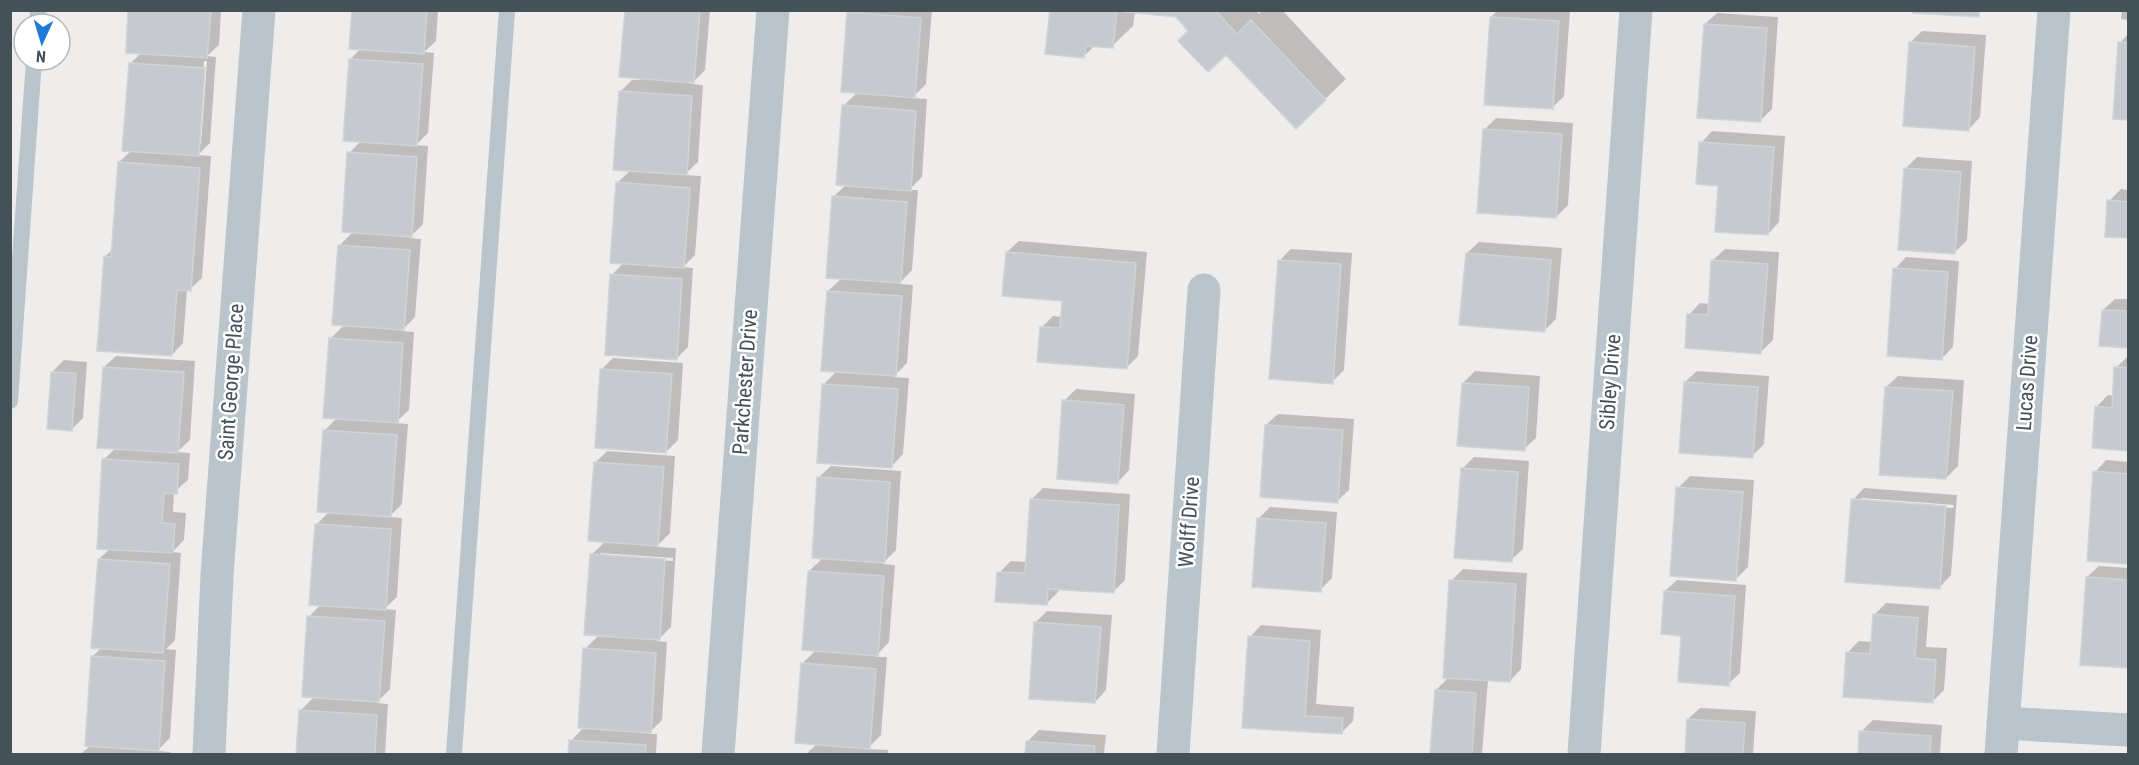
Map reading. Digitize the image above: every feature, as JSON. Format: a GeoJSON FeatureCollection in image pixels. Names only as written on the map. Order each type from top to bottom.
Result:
{"type":"FeatureCollection","features":[{"type":"Feature","properties":{"kind":"street","name":"Saint George Place"},"geometry":{"type":"LineString","coordinates":[[209,754],[217,575],[259,10]]}},
{"type":"Feature","properties":{"kind":"street","name":"Parkchester Drive"},"geometry":{"type":"LineString","coordinates":[[718,754],[773,10]]}},
{"type":"Feature","properties":{"kind":"street","name":"Sibley Drive"},"geometry":{"type":"LineString","coordinates":[[1584,754],[1636,10]]}},
{"type":"Feature","properties":{"kind":"street","name":"Lucas Drive"},"geometry":{"type":"LineString","coordinates":[[2001,754],[2054,10]]}},
{"type":"Feature","properties":{"kind":"street","name":"Wolff Drive"},"geometry":{"type":"LineString","coordinates":[[1173,754],[1204,290]]}},
{"type":"Feature","properties":{"kind":"street"},"geometry":{"type":"LineString","coordinates":[[2003,723],[2128,730]]}},
{"type":"Feature","properties":{"kind":"lane"},"geometry":{"type":"LineString","coordinates":[[454,754],[507,10]]}},
{"type":"Feature","properties":{"kind":"lane"},"geometry":{"type":"LineString","coordinates":[[10,401],[33,72]]}},
{"type":"Feature","properties":{"kind":"building"},"geometry":{"type":"Polygon","coordinates":[[[128,10],[211,10],[207,58],[126,53],[128,10]]]}},
{"type":"Feature","properties":{"kind":"building"},"geometry":{"type":"Polygon","coordinates":[[[352,10],[427,10],[424,54],[349,49],[352,10]]]}},
{"type":"Feature","properties":{"kind":"building"},"geometry":{"type":"Polygon","coordinates":[[[625,10],[700,10],[694,83],[619,77],[625,10]]]}},
{"type":"Feature","properties":{"kind":"building"},"geometry":{"type":"Polygon","coordinates":[[[1050,10],[1215,10],[1237,34],[1251,20],[1326,100],[1296,129],[1226,55],[1208,72],[1178,41],[1188,31],[1176,17],[1117,11],[1113,48],[1086,46],[1084,58],[1045,54],[1050,10]]]}},
{"type":"Feature","properties":{"kind":"building"},"geometry":{"type":"Polygon","coordinates":[[[1914,10],[1979,10],[1979,17],[1913,13],[1914,10]]]}},
{"type":"Feature","properties":{"kind":"building"},"geometry":{"type":"Polygon","coordinates":[[[847,12],[921,18],[915,98],[841,92],[847,12]]]}},
{"type":"Feature","properties":{"kind":"building"},"geometry":{"type":"Polygon","coordinates":[[[1490,17],[1559,21],[1553,109],[1484,105],[1490,17]]]}},
{"type":"Feature","properties":{"kind":"building"},"geometry":{"type":"Polygon","coordinates":[[[1704,24],[1767,28],[1761,122],[1697,118],[1704,24]]]}},
{"type":"Feature","properties":{"kind":"building"},"geometry":{"type":"Polygon","coordinates":[[[1909,42],[1975,47],[1969,131],[1903,126],[1909,42]]]}},
{"type":"Feature","properties":{"kind":"building"},"geometry":{"type":"Polygon","coordinates":[[[2118,42],[2128,43],[2128,120],[2113,119],[2118,42]]]}},
{"type":"Feature","properties":{"kind":"building"},"geometry":{"type":"Polygon","coordinates":[[[349,59],[423,64],[417,146],[343,141],[349,59]]]}},
{"type":"Feature","properties":{"kind":"building"},"geometry":{"type":"Polygon","coordinates":[[[129,63],[205,68],[199,156],[122,151],[129,63]]]}},
{"type":"Feature","properties":{"kind":"building"},"geometry":{"type":"Polygon","coordinates":[[[619,91],[692,96],[687,175],[613,170],[619,91]]]}},
{"type":"Feature","properties":{"kind":"building"},"geometry":{"type":"Polygon","coordinates":[[[842,105],[916,111],[911,191],[836,185],[842,105]]]}},
{"type":"Feature","properties":{"kind":"building"},"geometry":{"type":"Polygon","coordinates":[[[1483,129],[1562,134],[1556,218],[1477,213],[1483,129]]]}},
{"type":"Feature","properties":{"kind":"building"},"geometry":{"type":"Polygon","coordinates":[[[1699,142],[1774,147],[1768,235],[1715,232],[1718,186],[1696,184],[1699,142]]]}},
{"type":"Feature","properties":{"kind":"building"},"geometry":{"type":"Polygon","coordinates":[[[347,152],[417,157],[412,237],[342,232],[347,152]]]}},
{"type":"Feature","properties":{"kind":"building"},"geometry":{"type":"Polygon","coordinates":[[[118,162],[200,168],[191,291],[177,290],[172,356],[97,351],[104,256],[111,257],[118,162]]]}},
{"type":"Feature","properties":{"kind":"building"},"geometry":{"type":"Polygon","coordinates":[[[1904,168],[1961,172],[1955,254],[1898,250],[1904,168]]]}},
{"type":"Feature","properties":{"kind":"building"},"geometry":{"type":"Polygon","coordinates":[[[616,182],[690,188],[684,268],[610,263],[616,182]]]}},
{"type":"Feature","properties":{"kind":"building"},"geometry":{"type":"Polygon","coordinates":[[[832,196],[907,202],[901,283],[826,278],[832,196]]]}},
{"type":"Feature","properties":{"kind":"building"},"geometry":{"type":"Polygon","coordinates":[[[2107,200],[2128,202],[2128,238],[2105,237],[2107,200]]]}},
{"type":"Feature","properties":{"kind":"building"},"geometry":{"type":"Polygon","coordinates":[[[338,245],[410,250],[404,330],[332,325],[338,245]]]}},
{"type":"Feature","properties":{"kind":"building"},"geometry":{"type":"Polygon","coordinates":[[[1006,252],[1136,263],[1127,369],[1037,362],[1040,327],[1060,328],[1062,301],[1002,296],[1006,252]]]}},
{"type":"Feature","properties":{"kind":"building"},"geometry":{"type":"Polygon","coordinates":[[[1466,253],[1551,260],[1545,332],[1459,325],[1466,253]]]}},
{"type":"Feature","properties":{"kind":"building"},"geometry":{"type":"Polygon","coordinates":[[[1278,260],[1341,264],[1333,384],[1269,379],[1278,260]]]}},
{"type":"Feature","properties":{"kind":"building"},"geometry":{"type":"Polygon","coordinates":[[[1711,260],[1768,264],[1761,354],[1685,348],[1687,314],[1708,315],[1711,260]]]}},
{"type":"Feature","properties":{"kind":"building"},"geometry":{"type":"Polygon","coordinates":[[[1893,268],[1948,272],[1942,360],[1887,356],[1893,268]]]}},
{"type":"Feature","properties":{"kind":"building"},"geometry":{"type":"Polygon","coordinates":[[[610,274],[682,279],[677,360],[605,355],[610,274]]]}},
{"type":"Feature","properties":{"kind":"building"},"geometry":{"type":"Polygon","coordinates":[[[827,291],[902,296],[896,376],[821,371],[827,291]]]}},
{"type":"Feature","properties":{"kind":"building"},"geometry":{"type":"Polygon","coordinates":[[[2102,310],[2128,311],[2128,348],[2099,346],[2102,310]]]}},
{"type":"Feature","properties":{"kind":"building"},"geometry":{"type":"Polygon","coordinates":[[[329,338],[403,343],[398,423],[323,418],[329,338]]]}},
{"type":"Feature","properties":{"kind":"building"},"geometry":{"type":"Polygon","coordinates":[[[103,367],[184,372],[178,453],[97,448],[103,367]]]}},
{"type":"Feature","properties":{"kind":"building"},"geometry":{"type":"Polygon","coordinates":[[[2114,367],[2128,368],[2128,451],[2092,448],[2095,406],[2112,408],[2114,367]]]}},
{"type":"Feature","properties":{"kind":"building"},"geometry":{"type":"Polygon","coordinates":[[[600,369],[672,374],[666,453],[595,448],[600,369]]]}},
{"type":"Feature","properties":{"kind":"building"},"geometry":{"type":"Polygon","coordinates":[[[51,372],[76,373],[72,431],[47,429],[51,372]]]}},
{"type":"Feature","properties":{"kind":"building"},"geometry":{"type":"Polygon","coordinates":[[[1684,382],[1758,387],[1753,458],[1679,453],[1684,382]]]}},
{"type":"Feature","properties":{"kind":"building"},"geometry":{"type":"Polygon","coordinates":[[[1462,383],[1529,387],[1525,451],[1457,446],[1462,383]]]}},
{"type":"Feature","properties":{"kind":"building"},"geometry":{"type":"Polygon","coordinates":[[[822,384],[898,389],[892,468],[817,463],[822,384]]]}},
{"type":"Feature","properties":{"kind":"building"},"geometry":{"type":"Polygon","coordinates":[[[1885,387],[1953,391],[1946,479],[1879,475],[1885,387]]]}},
{"type":"Feature","properties":{"kind":"building"},"geometry":{"type":"Polygon","coordinates":[[[1062,400],[1124,405],[1118,484],[1057,479],[1062,400]]]}},
{"type":"Feature","properties":{"kind":"building"},"geometry":{"type":"Polygon","coordinates":[[[1265,425],[1343,430],[1338,503],[1260,497],[1265,425]]]}},
{"type":"Feature","properties":{"kind":"building"},"geometry":{"type":"Polygon","coordinates":[[[323,430],[397,435],[391,517],[317,512],[323,430]]]}},
{"type":"Feature","properties":{"kind":"building"},"geometry":{"type":"Polygon","coordinates":[[[102,459],[179,464],[177,494],[164,493],[162,523],[175,524],[173,553],[97,549],[102,459]]]}},
{"type":"Feature","properties":{"kind":"building"},"geometry":{"type":"Polygon","coordinates":[[[594,462],[664,467],[658,546],[588,541],[594,462]]]}},
{"type":"Feature","properties":{"kind":"building"},"geometry":{"type":"Polygon","coordinates":[[[1461,468],[1518,472],[1512,562],[1454,558],[1461,468]]]}},
{"type":"Feature","properties":{"kind":"building"},"geometry":{"type":"Polygon","coordinates":[[[2093,471],[2128,474],[2128,564],[2087,561],[2093,471]]]}},
{"type":"Feature","properties":{"kind":"building"},"geometry":{"type":"Polygon","coordinates":[[[817,477],[890,482],[885,563],[812,558],[817,477]]]}},
{"type":"Feature","properties":{"kind":"building"},"geometry":{"type":"Polygon","coordinates":[[[1676,487],[1743,492],[1736,581],[1670,576],[1676,487]]]}},
{"type":"Feature","properties":{"kind":"building"},"geometry":{"type":"Polygon","coordinates":[[[1030,499],[1119,505],[1114,593],[1048,589],[1047,605],[995,602],[997,572],[1025,573],[1030,499]]]}},
{"type":"Feature","properties":{"kind":"building"},"geometry":{"type":"Polygon","coordinates":[[[1851,499],[1946,506],[1940,589],[1845,582],[1851,499]]]}},
{"type":"Feature","properties":{"kind":"building"},"geometry":{"type":"Polygon","coordinates":[[[1257,518],[1326,523],[1321,592],[1252,587],[1257,518]]]}},
{"type":"Feature","properties":{"kind":"building"},"geometry":{"type":"Polygon","coordinates":[[[315,524],[391,529],[386,610],[309,605],[315,524]]]}},
{"type":"Feature","properties":{"kind":"building"},"geometry":{"type":"Polygon","coordinates":[[[590,554],[665,559],[660,640],[584,635],[590,554]]]}},
{"type":"Feature","properties":{"kind":"building"},"geometry":{"type":"Polygon","coordinates":[[[98,559],[170,564],[163,653],[91,648],[98,559]]]}},
{"type":"Feature","properties":{"kind":"building"},"geometry":{"type":"Polygon","coordinates":[[[808,571],[884,576],[878,656],[802,650],[808,571]]]}},
{"type":"Feature","properties":{"kind":"building"},"geometry":{"type":"Polygon","coordinates":[[[2086,577],[2128,580],[2128,668],[2080,665],[2086,577]]]}},
{"type":"Feature","properties":{"kind":"building"},"geometry":{"type":"Polygon","coordinates":[[[1449,580],[1516,584],[1510,682],[1443,678],[1449,580]]]}},
{"type":"Feature","properties":{"kind":"building"},"geometry":{"type":"Polygon","coordinates":[[[1664,591],[1735,596],[1729,686],[1678,682],[1681,636],[1661,634],[1664,591]]]}},
{"type":"Feature","properties":{"kind":"building"},"geometry":{"type":"Polygon","coordinates":[[[1873,614],[1918,618],[1915,658],[1936,660],[1933,703],[1843,697],[1846,652],[1870,654],[1873,614]]]}},
{"type":"Feature","properties":{"kind":"building"},"geometry":{"type":"Polygon","coordinates":[[[307,616],[385,621],[379,702],[302,697],[307,616]]]}},
{"type":"Feature","properties":{"kind":"building"},"geometry":{"type":"Polygon","coordinates":[[[1034,622],[1101,627],[1095,703],[1029,699],[1034,622]]]}},
{"type":"Feature","properties":{"kind":"building"},"geometry":{"type":"Polygon","coordinates":[[[1248,636],[1310,641],[1305,716],[1343,718],[1342,734],[1242,728],[1248,636]]]}},
{"type":"Feature","properties":{"kind":"building"},"geometry":{"type":"Polygon","coordinates":[[[583,648],[656,653],[651,733],[578,728],[583,648]]]}},
{"type":"Feature","properties":{"kind":"building"},"geometry":{"type":"Polygon","coordinates":[[[91,656],[165,661],[159,751],[85,746],[91,656]]]}},
{"type":"Feature","properties":{"kind":"building"},"geometry":{"type":"Polygon","coordinates":[[[801,663],[876,669],[870,749],[795,743],[801,663]]]}},
{"type":"Feature","properties":{"kind":"building"},"geometry":{"type":"Polygon","coordinates":[[[1435,690],[1476,693],[1472,754],[1430,754],[1435,690]]]}},
{"type":"Feature","properties":{"kind":"building"},"geometry":{"type":"Polygon","coordinates":[[[299,710],[377,715],[375,754],[296,754],[299,710]]]}},
{"type":"Feature","properties":{"kind":"building"},"geometry":{"type":"Polygon","coordinates":[[[1687,719],[1745,723],[1743,754],[1685,754],[1687,719]]]}},
{"type":"Feature","properties":{"kind":"building"},"geometry":{"type":"Polygon","coordinates":[[[1859,731],[1931,736],[1930,754],[1858,754],[1859,731]]]}},
{"type":"Feature","properties":{"kind":"building"},"geometry":{"type":"Polygon","coordinates":[[[569,740],[646,745],[645,754],[568,754],[569,740]]]}},
{"type":"Feature","properties":{"kind":"building"},"geometry":{"type":"Polygon","coordinates":[[[1026,741],[1095,746],[1094,754],[1025,754],[1026,741]]]}}]}
